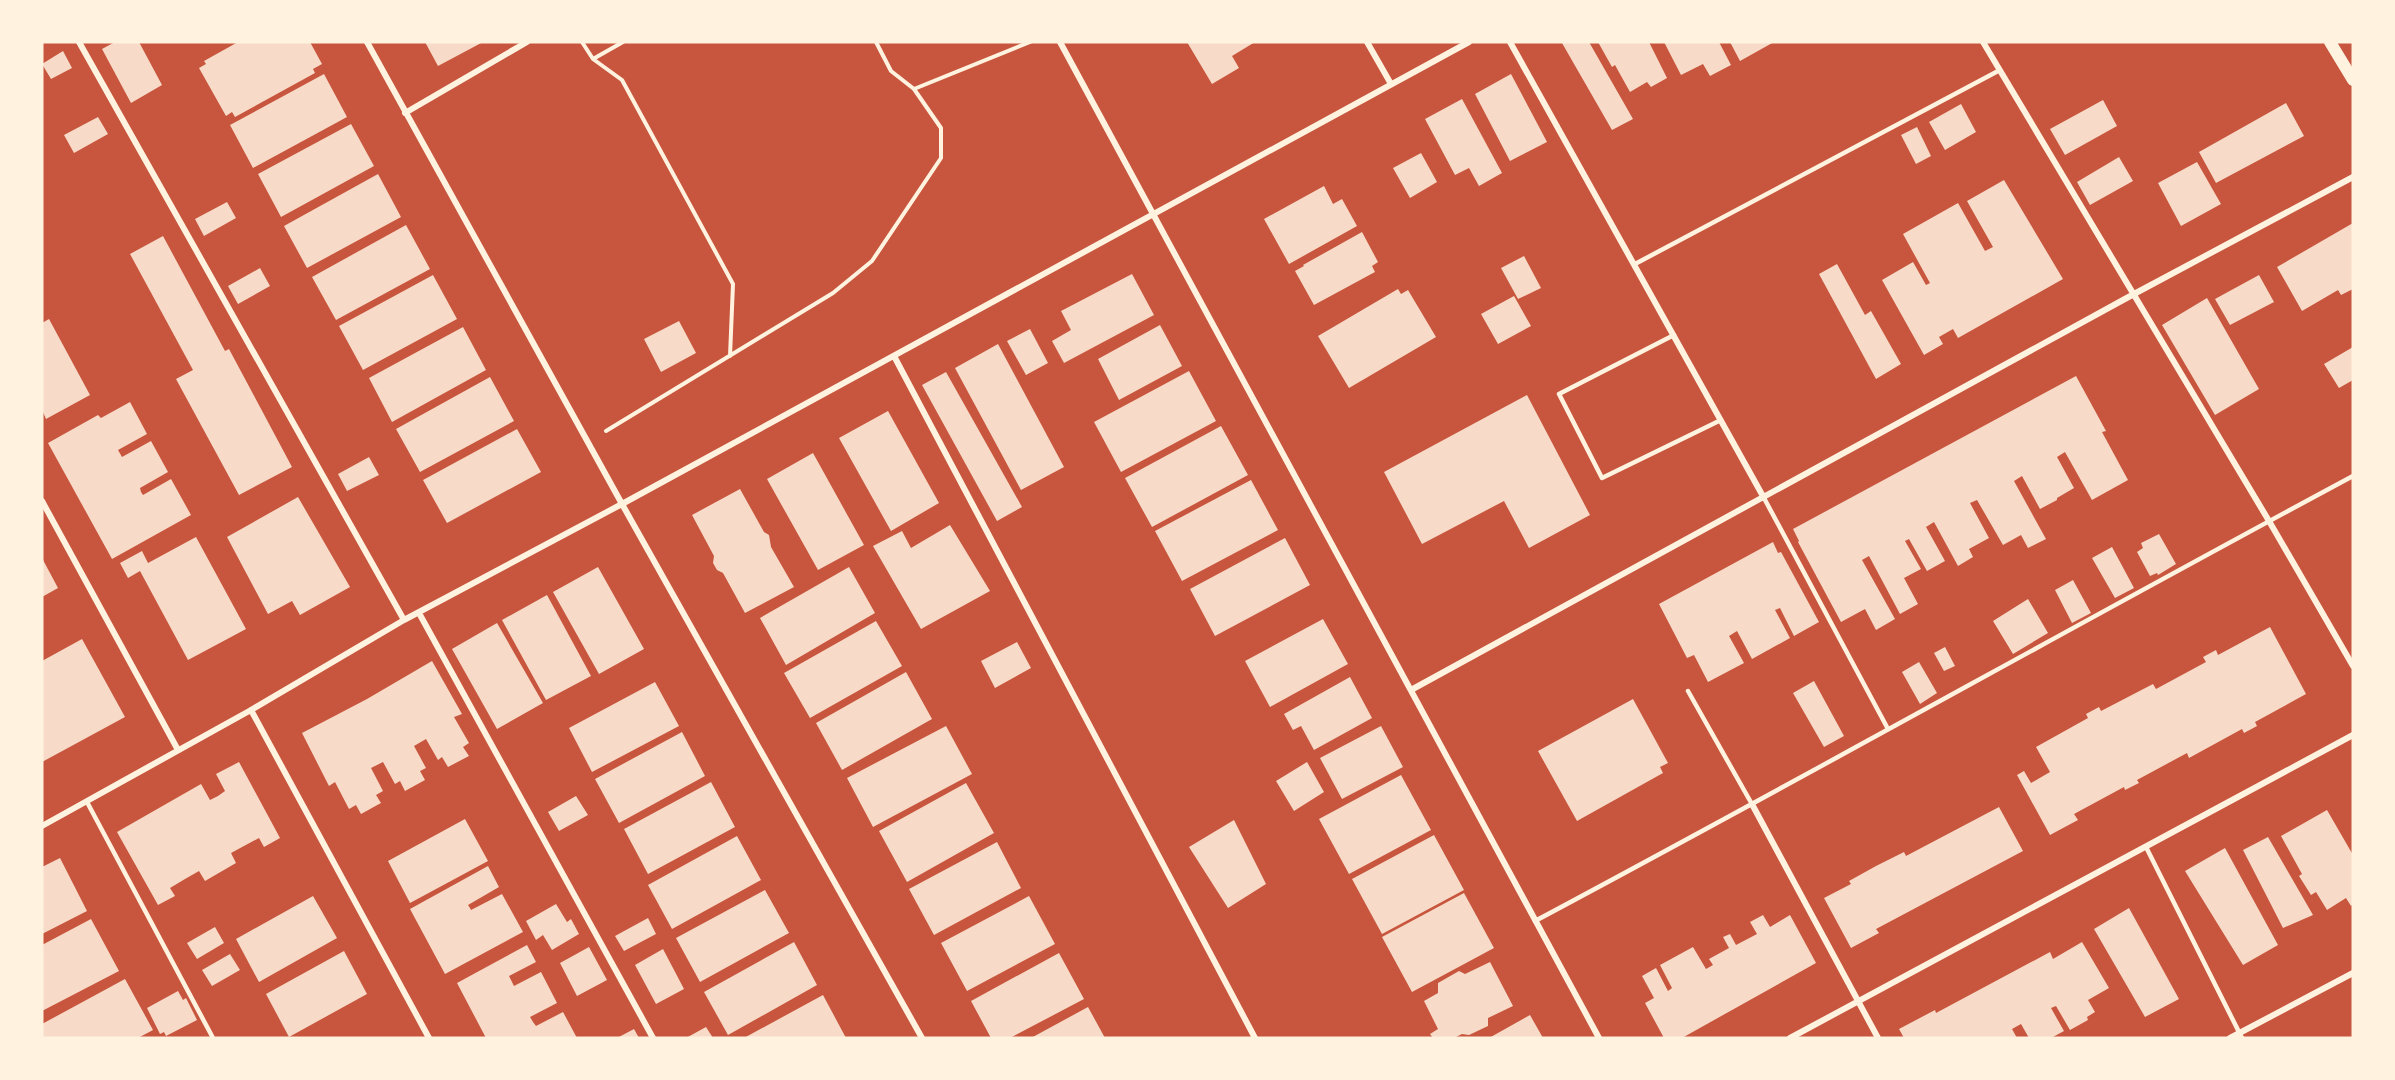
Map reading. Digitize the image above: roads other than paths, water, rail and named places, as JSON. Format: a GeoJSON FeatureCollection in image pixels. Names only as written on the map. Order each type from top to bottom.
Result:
{"type":"FeatureCollection","features":[{"type":"Feature","properties":{"kind":"main road"},"geometry":{"type":"LineString","coordinates":[[2330,42],[2353,80]]}},
{"type":"Feature","properties":{"kind":"street"},"geometry":{"type":"LineString","coordinates":[[79,42],[404,621]]}},
{"type":"Feature","properties":{"kind":"street"},"geometry":{"type":"LineString","coordinates":[[368,42],[622,504],[922,1038]]}},
{"type":"Feature","properties":{"kind":"street"},"geometry":{"type":"LineString","coordinates":[[405,113],[527,42]]}},
{"type":"Feature","properties":{"kind":"street"},"geometry":{"type":"LineString","coordinates":[[1060,42],[1599,1038]]}},
{"type":"Feature","properties":{"kind":"street"},"geometry":{"type":"LineString","coordinates":[[1367,42],[1391,84]]}},
{"type":"Feature","properties":{"kind":"street"},"geometry":{"type":"LineString","coordinates":[[42,826],[251,710],[404,621],[1469,42]]}},
{"type":"Feature","properties":{"kind":"street"},"geometry":{"type":"LineString","coordinates":[[1510,42],[1764,498]]}},
{"type":"Feature","properties":{"kind":"street"},"geometry":{"type":"LineString","coordinates":[[1983,42],[2353,666]]}},
{"type":"Feature","properties":{"kind":"street"},"geometry":{"type":"LineString","coordinates":[[1411,690],[2133,294],[2353,177]]}},
{"type":"Feature","properties":{"kind":"street"},"geometry":{"type":"LineString","coordinates":[[894,356],[1255,1038]]}},
{"type":"Feature","properties":{"kind":"street"},"geometry":{"type":"LineString","coordinates":[[42,501],[178,750]]}},
{"type":"Feature","properties":{"kind":"street"},"geometry":{"type":"LineString","coordinates":[[419,613],[653,1038]]}},
{"type":"Feature","properties":{"kind":"street"},"geometry":{"type":"LineString","coordinates":[[251,710],[429,1038]]}},
{"type":"Feature","properties":{"kind":"street"},"geometry":{"type":"LineString","coordinates":[[1790,1038],[2353,735]]}},
{"type":"Feature","properties":{"kind":"street"},"geometry":{"type":"LineString","coordinates":[[1753,806],[1878,1038]]}},
{"type":"Feature","properties":{"kind":"street"},"geometry":{"type":"LineString","coordinates":[[2230,1038],[2241,1035],[2353,973]]}},
{"type":"Feature","properties":{"kind":"lane"},"geometry":{"type":"LineString","coordinates":[[1635,264],[2000,70]]}},
{"type":"Feature","properties":{"kind":"lane"},"geometry":{"type":"LineString","coordinates":[[1674,335],[1559,394],[1602,478],[1721,420]]}},
{"type":"Feature","properties":{"kind":"lane"},"geometry":{"type":"LineString","coordinates":[[1536,921],[1753,806],[1888,729],[2353,476]]}},
{"type":"Feature","properties":{"kind":"lane"},"geometry":{"type":"LineString","coordinates":[[1764,498],[1888,729]]}},
{"type":"Feature","properties":{"kind":"lane"},"geometry":{"type":"LineString","coordinates":[[1688,691],[1753,806]]}},
{"type":"Feature","properties":{"kind":"lane"},"geometry":{"type":"LineString","coordinates":[[87,802],[213,1038]]}},
{"type":"Feature","properties":{"kind":"lane"},"geometry":{"type":"LineString","coordinates":[[2145,847],[2241,1035]]}}]}
